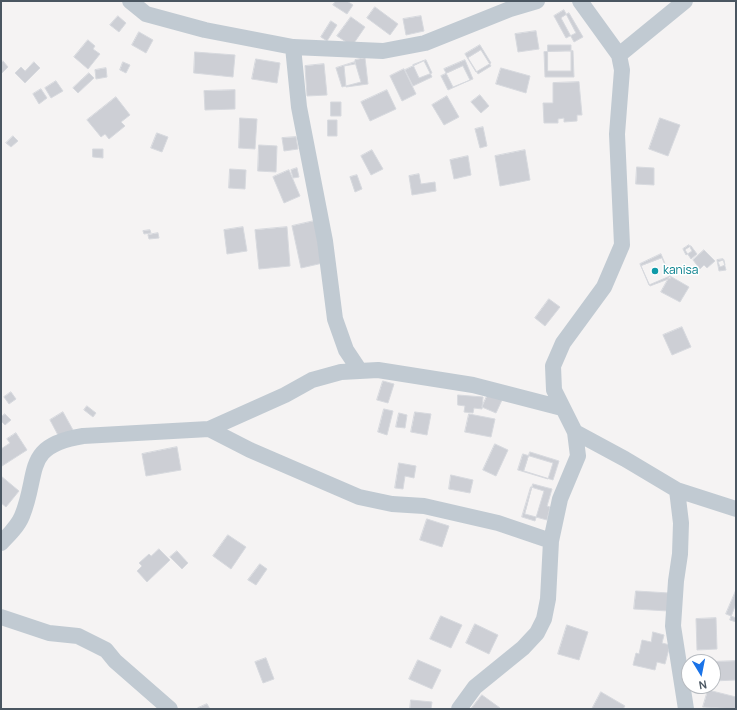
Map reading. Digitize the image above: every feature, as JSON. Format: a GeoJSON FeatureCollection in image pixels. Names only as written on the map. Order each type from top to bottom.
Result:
{"type":"FeatureCollection","features":[{"type":"Feature","properties":{"kind":"street"},"geometry":{"type":"LineString","coordinates":[[130,1],[146,14],[190,26],[293,47],[383,51],[425,43],[510,9],[537,1]]}},
{"type":"Feature","properties":{"kind":"street"},"geometry":{"type":"LineString","coordinates":[[459,709],[475,687],[523,648],[537,632],[544,619],[548,599],[551,541],[560,499],[578,456],[576,432],[562,408],[554,390],[553,366],[563,343],[604,287],[622,245],[617,134],[622,70],[619,55],[580,1]]}},
{"type":"Feature","properties":{"kind":"street"},"geometry":{"type":"LineString","coordinates":[[619,55],[685,1]]}},
{"type":"Feature","properties":{"kind":"street"},"geometry":{"type":"LineString","coordinates":[[293,47],[299,107],[325,241],[335,318],[346,350],[360,371]]}},
{"type":"Feature","properties":{"kind":"street"},"geometry":{"type":"LineString","coordinates":[[1,543],[11,533],[22,516],[35,465],[46,449],[64,439],[83,436],[209,429],[265,404],[312,380],[341,372],[378,370],[473,385],[562,408]]}},
{"type":"Feature","properties":{"kind":"street"},"geometry":{"type":"LineString","coordinates":[[209,429],[250,450],[358,497],[392,504],[424,506],[482,520],[551,541]]}},
{"type":"Feature","properties":{"kind":"street"},"geometry":{"type":"LineString","coordinates":[[576,432],[625,458],[677,490],[736,509]]}},
{"type":"Feature","properties":{"kind":"street"},"geometry":{"type":"LineString","coordinates":[[677,490],[681,523],[680,554],[676,581],[673,626],[686,709]]}},
{"type":"Feature","properties":{"kind":"street"},"geometry":{"type":"LineString","coordinates":[[1,617],[49,633],[78,636],[106,650],[115,661],[170,709]]}},
{"type":"Feature","properties":{"kind":"building"},"geometry":{"type":"Polygon","coordinates":[[[336,1],[347,1],[353,5],[347,14],[333,5],[336,1]]]}},
{"type":"Feature","properties":{"kind":"building"},"geometry":{"type":"Polygon","coordinates":[[[375,7],[398,24],[390,35],[367,18],[375,7]]]}},
{"type":"Feature","properties":{"kind":"building"},"geometry":{"type":"Polygon","coordinates":[[[564,10],[576,33],[566,38],[554,16],[564,10]]]}},
{"type":"Feature","properties":{"kind":"building"},"geometry":{"type":"Polygon","coordinates":[[[569,13],[583,37],[574,42],[561,18],[569,13]]]}},
{"type":"Feature","properties":{"kind":"building"},"geometry":{"type":"Polygon","coordinates":[[[118,16],[126,23],[119,32],[110,25],[118,16]]]}},
{"type":"Feature","properties":{"kind":"building"},"geometry":{"type":"Polygon","coordinates":[[[421,16],[424,31],[406,35],[403,19],[421,16]]]}},
{"type":"Feature","properties":{"kind":"building"},"geometry":{"type":"Polygon","coordinates":[[[351,17],[365,27],[352,46],[337,36],[351,17]]]}},
{"type":"Feature","properties":{"kind":"building"},"geometry":{"type":"Polygon","coordinates":[[[331,21],[337,25],[327,41],[321,37],[331,21]]]}},
{"type":"Feature","properties":{"kind":"building"},"geometry":{"type":"Polygon","coordinates":[[[536,31],[539,49],[518,52],[515,34],[536,31]]]}},
{"type":"Feature","properties":{"kind":"building"},"geometry":{"type":"Polygon","coordinates":[[[139,32],[153,40],[146,53],[132,45],[139,32]]]}},
{"type":"Feature","properties":{"kind":"building"},"geometry":{"type":"Polygon","coordinates":[[[88,40],[95,46],[93,49],[100,54],[88,69],[74,57],[88,40]]]}},
{"type":"Feature","properties":{"kind":"building"},"geometry":{"type":"Polygon","coordinates":[[[480,45],[491,63],[476,72],[465,54],[480,45]]]}},
{"type":"Feature","properties":{"kind":"building"},"geometry":{"type":"Polygon","coordinates":[[[548,45],[571,45],[571,71],[548,71],[548,45]]]}},
{"type":"Feature","properties":{"kind":"building"},"geometry":{"type":"Polygon","coordinates":[[[481,50],[491,66],[478,74],[468,58],[481,50]]]}},
{"type":"Feature","properties":{"kind":"building"},"geometry":{"type":"Polygon","coordinates":[[[573,51],[574,77],[545,77],[544,52],[573,51]]]}},
{"type":"Feature","properties":{"kind":"building"},"geometry":{"type":"Polygon","coordinates":[[[195,52],[235,55],[233,77],[194,73],[195,52]]]}},
{"type":"Feature","properties":{"kind":"building"},"geometry":{"type":"Polygon","coordinates":[[[365,58],[368,84],[346,87],[344,66],[355,64],[355,60],[365,58]]]}},
{"type":"Feature","properties":{"kind":"building"},"geometry":{"type":"Polygon","coordinates":[[[256,59],[280,63],[277,83],[252,79],[256,59]]]}},
{"type":"Feature","properties":{"kind":"building"},"geometry":{"type":"Polygon","coordinates":[[[426,60],[432,73],[419,78],[413,65],[426,60]]]}},
{"type":"Feature","properties":{"kind":"building"},"geometry":{"type":"Polygon","coordinates":[[[465,60],[473,79],[453,87],[444,69],[465,60]]]}},
{"type":"Feature","properties":{"kind":"building"},"geometry":{"type":"Polygon","coordinates":[[[3,61],[8,67],[1,74],[1,63],[3,61]]]}},
{"type":"Feature","properties":{"kind":"building"},"geometry":{"type":"Polygon","coordinates":[[[424,61],[432,77],[413,86],[405,70],[424,61]]]}},
{"type":"Feature","properties":{"kind":"building"},"geometry":{"type":"Polygon","coordinates":[[[34,62],[40,68],[25,83],[15,73],[21,67],[25,71],[34,62]]]}},
{"type":"Feature","properties":{"kind":"building"},"geometry":{"type":"Polygon","coordinates":[[[123,62],[130,65],[126,73],[120,70],[123,62]]]}},
{"type":"Feature","properties":{"kind":"building"},"geometry":{"type":"Polygon","coordinates":[[[355,62],[361,82],[342,87],[336,68],[355,62]]]}},
{"type":"Feature","properties":{"kind":"building"},"geometry":{"type":"Polygon","coordinates":[[[324,64],[327,95],[307,96],[305,66],[324,64]]]}},
{"type":"Feature","properties":{"kind":"building"},"geometry":{"type":"Polygon","coordinates":[[[463,66],[470,80],[448,90],[441,76],[463,66]]]}},
{"type":"Feature","properties":{"kind":"building"},"geometry":{"type":"Polygon","coordinates":[[[106,68],[107,77],[96,79],[95,70],[106,68]]]}},
{"type":"Feature","properties":{"kind":"building"},"geometry":{"type":"Polygon","coordinates":[[[501,68],[530,76],[526,93],[496,84],[501,68]]]}},
{"type":"Feature","properties":{"kind":"building"},"geometry":{"type":"Polygon","coordinates":[[[404,69],[416,94],[402,101],[390,76],[404,69]]]}},
{"type":"Feature","properties":{"kind":"building"},"geometry":{"type":"Polygon","coordinates":[[[89,73],[94,78],[78,93],[73,88],[89,73]]]}},
{"type":"Feature","properties":{"kind":"building"},"geometry":{"type":"Polygon","coordinates":[[[56,81],[63,91],[51,98],[45,88],[56,81]]]}},
{"type":"Feature","properties":{"kind":"building"},"geometry":{"type":"Polygon","coordinates":[[[579,82],[582,115],[577,115],[577,121],[564,122],[564,118],[558,119],[558,123],[544,123],[543,103],[553,103],[553,83],[579,82]]]}},
{"type":"Feature","properties":{"kind":"building"},"geometry":{"type":"Polygon","coordinates":[[[41,89],[47,98],[39,104],[33,94],[41,89]]]}},
{"type":"Feature","properties":{"kind":"building"},"geometry":{"type":"Polygon","coordinates":[[[235,90],[235,109],[205,110],[204,91],[235,90]]]}},
{"type":"Feature","properties":{"kind":"building"},"geometry":{"type":"Polygon","coordinates":[[[387,90],[396,109],[370,121],[361,102],[387,90]]]}},
{"type":"Feature","properties":{"kind":"building"},"geometry":{"type":"Polygon","coordinates":[[[480,95],[489,106],[481,113],[471,102],[480,95]]]}},
{"type":"Feature","properties":{"kind":"building"},"geometry":{"type":"Polygon","coordinates":[[[447,96],[459,117],[444,125],[432,105],[447,96]]]}},
{"type":"Feature","properties":{"kind":"building"},"geometry":{"type":"Polygon","coordinates":[[[116,97],[130,115],[121,122],[125,126],[109,139],[105,134],[101,137],[87,120],[116,97]]]}},
{"type":"Feature","properties":{"kind":"building"},"geometry":{"type":"Polygon","coordinates":[[[331,102],[341,102],[341,116],[331,116],[331,102]]]}},
{"type":"Feature","properties":{"kind":"building"},"geometry":{"type":"Polygon","coordinates":[[[240,118],[257,119],[255,149],[239,148],[240,118]]]}},
{"type":"Feature","properties":{"kind":"building"},"geometry":{"type":"Polygon","coordinates":[[[660,118],[680,125],[668,156],[649,149],[660,118]]]}},
{"type":"Feature","properties":{"kind":"building"},"geometry":{"type":"Polygon","coordinates":[[[328,120],[337,120],[337,136],[328,136],[328,120]]]}},
{"type":"Feature","properties":{"kind":"building"},"geometry":{"type":"Polygon","coordinates":[[[483,127],[487,146],[480,148],[475,129],[483,127]]]}},
{"type":"Feature","properties":{"kind":"building"},"geometry":{"type":"Polygon","coordinates":[[[157,133],[168,137],[162,152],[151,148],[157,133]]]}},
{"type":"Feature","properties":{"kind":"building"},"geometry":{"type":"Polygon","coordinates":[[[13,136],[18,141],[11,147],[6,143],[13,136]]]}},
{"type":"Feature","properties":{"kind":"building"},"geometry":{"type":"Polygon","coordinates":[[[296,137],[298,149],[284,151],[282,138],[296,137]]]}},
{"type":"Feature","properties":{"kind":"building"},"geometry":{"type":"Polygon","coordinates":[[[259,145],[277,146],[276,172],[258,171],[259,145]]]}},
{"type":"Feature","properties":{"kind":"building"},"geometry":{"type":"Polygon","coordinates":[[[93,149],[103,149],[103,158],[93,157],[93,149]]]}},
{"type":"Feature","properties":{"kind":"building"},"geometry":{"type":"Polygon","coordinates":[[[372,150],[383,169],[371,175],[361,156],[372,150]]]}},
{"type":"Feature","properties":{"kind":"building"},"geometry":{"type":"Polygon","coordinates":[[[525,150],[530,180],[500,186],[495,156],[525,150]]]}},
{"type":"Feature","properties":{"kind":"building"},"geometry":{"type":"Polygon","coordinates":[[[468,156],[471,175],[454,179],[450,160],[468,156]]]}},
{"type":"Feature","properties":{"kind":"building"},"geometry":{"type":"Polygon","coordinates":[[[637,167],[654,168],[654,185],[636,184],[637,167]]]}},
{"type":"Feature","properties":{"kind":"building"},"geometry":{"type":"Polygon","coordinates":[[[297,168],[299,177],[293,178],[291,170],[297,168]]]}},
{"type":"Feature","properties":{"kind":"building"},"geometry":{"type":"Polygon","coordinates":[[[230,169],[246,170],[245,189],[229,188],[230,169]]]}},
{"type":"Feature","properties":{"kind":"building"},"geometry":{"type":"Polygon","coordinates":[[[289,170],[300,196],[284,203],[273,177],[289,170]]]}},
{"type":"Feature","properties":{"kind":"building"},"geometry":{"type":"Polygon","coordinates":[[[419,174],[421,184],[435,182],[436,191],[412,195],[409,176],[419,174]]]}},
{"type":"Feature","properties":{"kind":"building"},"geometry":{"type":"Polygon","coordinates":[[[357,175],[362,189],[355,192],[350,177],[357,175]]]}},
{"type":"Feature","properties":{"kind":"building"},"geometry":{"type":"Polygon","coordinates":[[[314,221],[323,263],[301,268],[292,226],[314,221]]]}},
{"type":"Feature","properties":{"kind":"building"},"geometry":{"type":"Polygon","coordinates":[[[243,227],[247,251],[227,254],[224,230],[243,227]]]}},
{"type":"Feature","properties":{"kind":"building"},"geometry":{"type":"Polygon","coordinates":[[[287,227],[290,266],[259,269],[255,230],[287,227]]]}},
{"type":"Feature","properties":{"kind":"building"},"geometry":{"type":"Polygon","coordinates":[[[150,230],[151,233],[144,234],[143,231],[150,230]]]}},
{"type":"Feature","properties":{"kind":"building"},"geometry":{"type":"Polygon","coordinates":[[[158,233],[159,238],[149,239],[148,235],[158,233]]]}},
{"type":"Feature","properties":{"kind":"building"},"geometry":{"type":"Polygon","coordinates":[[[689,245],[692,251],[686,255],[683,249],[689,245]]]}},
{"type":"Feature","properties":{"kind":"building"},"geometry":{"type":"Polygon","coordinates":[[[691,246],[697,254],[691,259],[685,250],[691,246]]]}},
{"type":"Feature","properties":{"kind":"building"},"geometry":{"type":"Polygon","coordinates":[[[704,250],[715,261],[707,268],[704,265],[700,269],[693,260],[704,250]]]}},
{"type":"Feature","properties":{"kind":"building","name":"kanisa"},"geometry":{"type":"Polygon","coordinates":[[[661,254],[671,278],[650,286],[640,264],[661,254]]]}},
{"type":"Feature","properties":{"kind":"building","name":"kanisa"},"geometry":{"type":"Polygon","coordinates":[[[662,258],[670,276],[649,285],[641,266],[662,258]]]}},
{"type":"Feature","properties":{"kind":"building"},"geometry":{"type":"Polygon","coordinates":[[[723,259],[726,270],[719,271],[717,260],[723,259]]]}},
{"type":"Feature","properties":{"kind":"building"},"geometry":{"type":"Polygon","coordinates":[[[724,260],[725,265],[720,267],[718,262],[724,260]]]}},
{"type":"Feature","properties":{"kind":"building"},"geometry":{"type":"Polygon","coordinates":[[[670,276],[689,287],[680,302],[661,292],[670,276]]]}},
{"type":"Feature","properties":{"kind":"building"},"geometry":{"type":"Polygon","coordinates":[[[549,299],[560,307],[545,326],[535,318],[549,299]]]}},
{"type":"Feature","properties":{"kind":"building"},"geometry":{"type":"Polygon","coordinates":[[[682,327],[691,347],[672,355],[663,335],[682,327]]]}},
{"type":"Feature","properties":{"kind":"building"},"geometry":{"type":"Polygon","coordinates":[[[383,381],[394,384],[388,403],[377,400],[383,381]]]}},
{"type":"Feature","properties":{"kind":"building"},"geometry":{"type":"Polygon","coordinates":[[[11,392],[16,399],[9,404],[4,397],[11,392]]]}},
{"type":"Feature","properties":{"kind":"building"},"geometry":{"type":"Polygon","coordinates":[[[488,394],[502,400],[496,413],[482,407],[488,394]]]}},
{"type":"Feature","properties":{"kind":"building"},"geometry":{"type":"Polygon","coordinates":[[[458,395],[483,397],[482,409],[474,408],[473,413],[464,412],[465,406],[458,405],[458,395]]]}},
{"type":"Feature","properties":{"kind":"building"},"geometry":{"type":"Polygon","coordinates":[[[87,406],[96,413],[93,417],[84,410],[87,406]]]}},
{"type":"Feature","properties":{"kind":"building"},"geometry":{"type":"Polygon","coordinates":[[[384,409],[393,411],[387,435],[378,432],[384,409]]]}},
{"type":"Feature","properties":{"kind":"building"},"geometry":{"type":"Polygon","coordinates":[[[63,412],[73,430],[59,437],[50,420],[63,412]]]}},
{"type":"Feature","properties":{"kind":"building"},"geometry":{"type":"Polygon","coordinates":[[[415,412],[431,414],[427,435],[411,432],[415,412]]]}},
{"type":"Feature","properties":{"kind":"building"},"geometry":{"type":"Polygon","coordinates":[[[399,413],[407,415],[405,428],[396,427],[399,413]]]}},
{"type":"Feature","properties":{"kind":"building"},"geometry":{"type":"Polygon","coordinates":[[[5,414],[11,420],[5,425],[1,421],[1,417],[5,414]]]}},
{"type":"Feature","properties":{"kind":"building"},"geometry":{"type":"Polygon","coordinates":[[[469,414],[495,419],[491,437],[465,432],[469,414]]]}},
{"type":"Feature","properties":{"kind":"building"},"geometry":{"type":"Polygon","coordinates":[[[16,433],[27,450],[2,466],[1,449],[10,443],[7,439],[16,433]]]}},
{"type":"Feature","properties":{"kind":"building"},"geometry":{"type":"Polygon","coordinates":[[[495,444],[508,450],[496,476],[483,470],[495,444]]]}},
{"type":"Feature","properties":{"kind":"building"},"geometry":{"type":"Polygon","coordinates":[[[177,447],[181,470],[146,476],[142,454],[177,447]]]}},
{"type":"Feature","properties":{"kind":"building"},"geometry":{"type":"Polygon","coordinates":[[[530,452],[559,461],[553,480],[524,471],[530,452]]]}},
{"type":"Feature","properties":{"kind":"building"},"geometry":{"type":"Polygon","coordinates":[[[523,454],[553,463],[548,479],[518,470],[523,454]]]}},
{"type":"Feature","properties":{"kind":"building"},"geometry":{"type":"Polygon","coordinates":[[[399,463],[416,466],[414,478],[405,476],[403,489],[395,488],[399,463]]]}},
{"type":"Feature","properties":{"kind":"building"},"geometry":{"type":"Polygon","coordinates":[[[451,475],[473,480],[470,493],[449,489],[451,475]]]}},
{"type":"Feature","properties":{"kind":"building"},"geometry":{"type":"Polygon","coordinates":[[[1,476],[19,491],[6,507],[1,503],[1,476]]]}},
{"type":"Feature","properties":{"kind":"building"},"geometry":{"type":"Polygon","coordinates":[[[533,484],[552,489],[547,506],[550,507],[547,520],[525,514],[533,484]]]}},
{"type":"Feature","properties":{"kind":"building"},"geometry":{"type":"Polygon","coordinates":[[[531,487],[544,491],[535,521],[522,517],[531,487]]]}},
{"type":"Feature","properties":{"kind":"building"},"geometry":{"type":"Polygon","coordinates":[[[427,519],[449,526],[442,547],[420,540],[427,519]]]}},
{"type":"Feature","properties":{"kind":"building"},"geometry":{"type":"Polygon","coordinates":[[[228,535],[246,547],[231,569],[213,556],[228,535]]]}},
{"type":"Feature","properties":{"kind":"building"},"geometry":{"type":"Polygon","coordinates":[[[159,549],[170,560],[147,582],[137,571],[142,566],[139,563],[149,554],[151,556],[159,549]]]}},
{"type":"Feature","properties":{"kind":"building"},"geometry":{"type":"Polygon","coordinates":[[[177,551],[188,563],[182,569],[170,557],[177,551]]]}},
{"type":"Feature","properties":{"kind":"building"},"geometry":{"type":"Polygon","coordinates":[[[260,564],[267,569],[256,585],[248,580],[260,564]]]}},
{"type":"Feature","properties":{"kind":"building"},"geometry":{"type":"Polygon","coordinates":[[[736,590],[736,618],[726,614],[736,590]]]}},
{"type":"Feature","properties":{"kind":"building"},"geometry":{"type":"Polygon","coordinates":[[[636,591],[669,593],[668,611],[634,609],[636,591]]]}},
{"type":"Feature","properties":{"kind":"building"},"geometry":{"type":"Polygon","coordinates":[[[736,604],[736,622],[730,620],[736,604]]]}},
{"type":"Feature","properties":{"kind":"building"},"geometry":{"type":"Polygon","coordinates":[[[441,616],[462,625],[451,648],[430,639],[441,616]]]}},
{"type":"Feature","properties":{"kind":"building"},"geometry":{"type":"Polygon","coordinates":[[[716,618],[717,649],[697,650],[696,619],[716,618]]]}},
{"type":"Feature","properties":{"kind":"building"},"geometry":{"type":"Polygon","coordinates":[[[475,624],[498,635],[489,654],[466,643],[475,624]]]}},
{"type":"Feature","properties":{"kind":"building"},"geometry":{"type":"Polygon","coordinates":[[[567,625],[588,632],[579,660],[558,654],[567,625]]]}},
{"type":"Feature","properties":{"kind":"building"},"geometry":{"type":"Polygon","coordinates":[[[653,632],[664,635],[662,643],[670,645],[665,664],[657,662],[655,670],[633,665],[636,653],[639,654],[642,640],[651,642],[653,632]]]}},
{"type":"Feature","properties":{"kind":"building"},"geometry":{"type":"Polygon","coordinates":[[[266,658],[274,679],[263,683],[255,662],[266,658]]]}},
{"type":"Feature","properties":{"kind":"building"},"geometry":{"type":"Polygon","coordinates":[[[418,660],[441,670],[432,689],[409,679],[418,660]]]}},
{"type":"Feature","properties":{"kind":"building"},"geometry":{"type":"Polygon","coordinates":[[[721,661],[736,661],[736,680],[721,681],[721,661]]]}},
{"type":"Feature","properties":{"kind":"building"},"geometry":{"type":"Polygon","coordinates":[[[601,692],[625,706],[623,709],[592,709],[601,692]]]}},
{"type":"Feature","properties":{"kind":"building"},"geometry":{"type":"Polygon","coordinates":[[[721,693],[736,697],[736,709],[703,707],[707,694],[721,693]]]}},
{"type":"Feature","properties":{"kind":"building"},"geometry":{"type":"Polygon","coordinates":[[[482,695],[500,708],[500,709],[471,709],[482,695]]]}},
{"type":"Feature","properties":{"kind":"building"},"geometry":{"type":"Polygon","coordinates":[[[411,700],[432,702],[431,709],[410,709],[411,700]]]}},
{"type":"Feature","properties":{"kind":"building"},"geometry":{"type":"Polygon","coordinates":[[[207,704],[210,709],[198,708],[207,704]]]}},
{"type":"Feature","properties":{"kind":"place","name":"kanisa"},"geometry":{"type":"Point","coordinates":[655,271]}}]}
